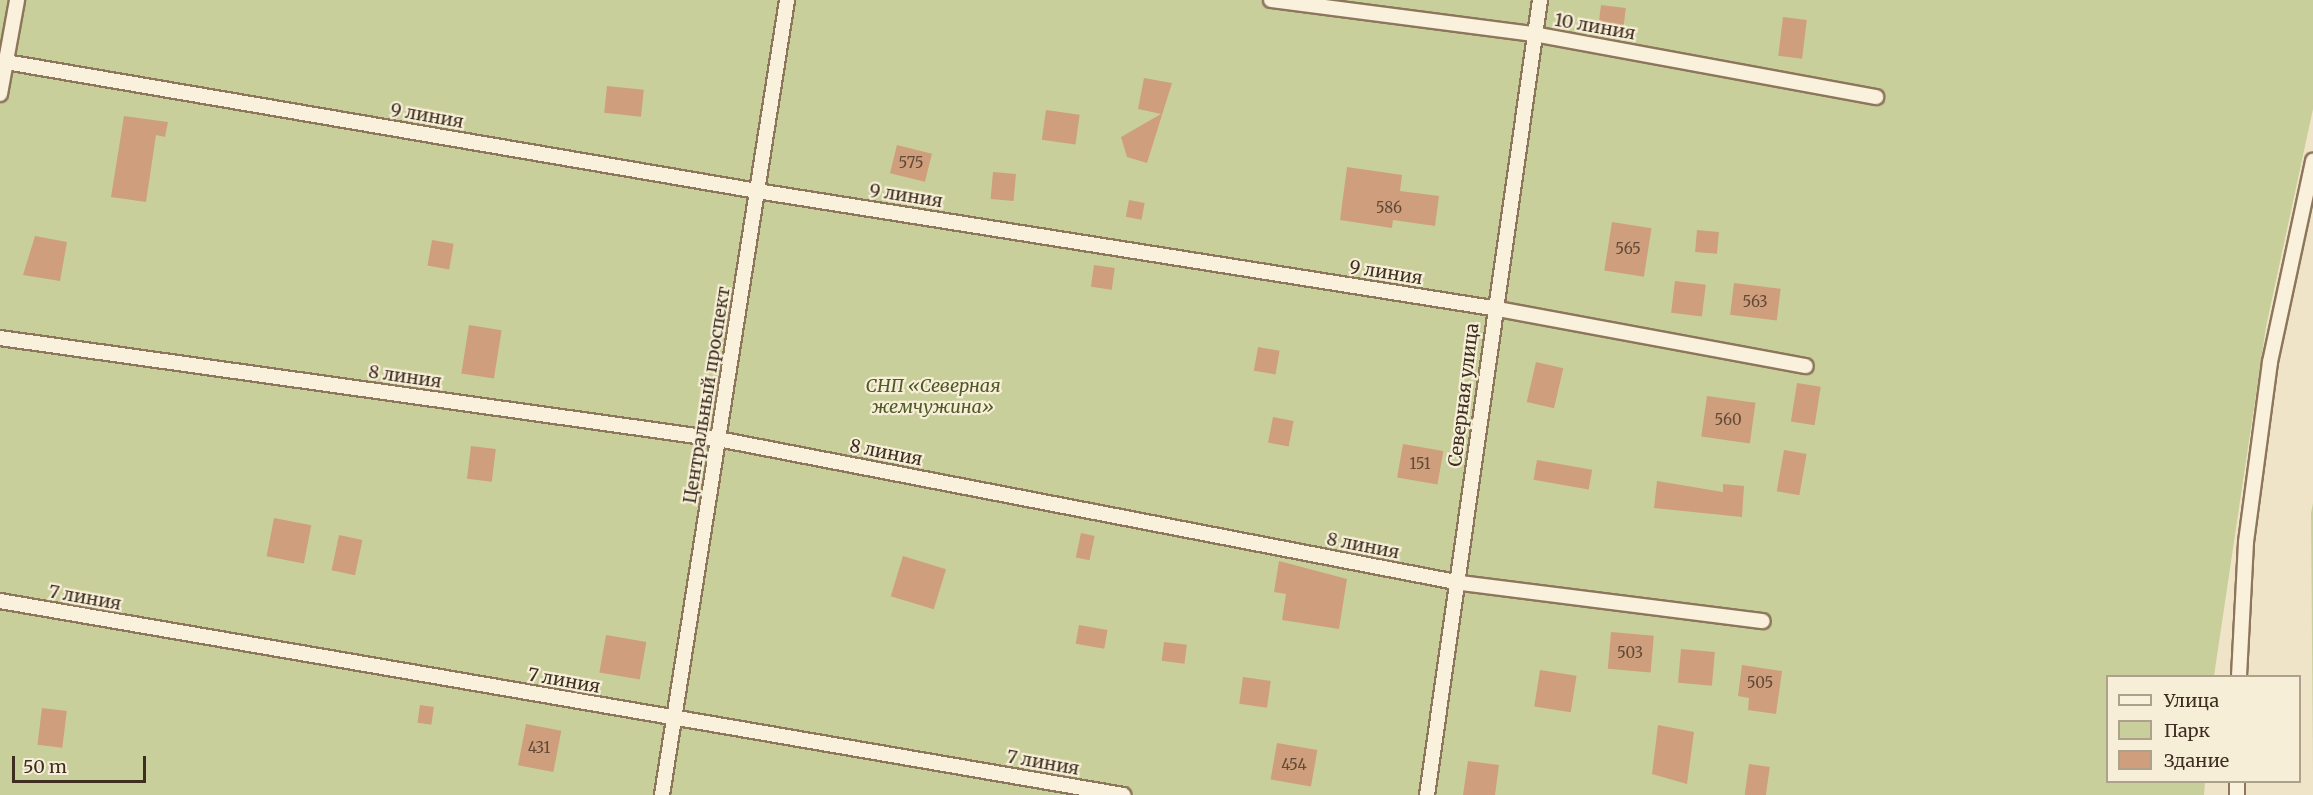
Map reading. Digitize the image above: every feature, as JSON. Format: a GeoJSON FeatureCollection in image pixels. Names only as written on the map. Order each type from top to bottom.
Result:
{"type":"FeatureCollection","features":[{"type":"Feature","properties":{"kind":"street"},"geometry":{"type":"LineString","coordinates":[[0,94],[3,62],[17,0]]}},
{"type":"Feature","properties":{"kind":"street","name":"Центральный проспект"},"geometry":{"type":"LineString","coordinates":[[662,795],[787,0]]}},
{"type":"Feature","properties":{"kind":"street","name":"10 линия"},"geometry":{"type":"LineString","coordinates":[[1271,0],[1533,34],[1876,97]]}},
{"type":"Feature","properties":{"kind":"street","name":"Северная улица"},"geometry":{"type":"LineString","coordinates":[[1427,795],[1461,583],[1492,308],[1540,0]]}},
{"type":"Feature","properties":{"kind":"street","name":"9 линия"},"geometry":{"type":"LineString","coordinates":[[3,62],[757,191],[1492,308],[1806,366]]}},
{"type":"Feature","properties":{"kind":"street"},"geometry":{"type":"LineString","coordinates":[[2239,675],[2247,542],[2270,362],[2313,161]]}},
{"type":"Feature","properties":{"kind":"street","name":"8 линия"},"geometry":{"type":"LineString","coordinates":[[0,338],[717,439],[1461,583],[1762,621]]}},
{"type":"Feature","properties":{"kind":"street","name":"7 линия"},"geometry":{"type":"LineString","coordinates":[[0,601],[1123,795]]}},
{"type":"Feature","properties":{"kind":"green space","name":"СНП «Северная жемчужина»"},"geometry":{"type":"Polygon","coordinates":[[[0,0],[2313,0],[2313,109],[2266,327],[2214,675],[2106,675],[2106,783],[2205,783],[2204,795],[0,795],[0,0]]]}},
{"type":"Feature","properties":{"kind":"green space"},"geometry":{"type":"Polygon","coordinates":[[[2313,503],[2313,773],[2311,513],[2313,503]]]}},
{"type":"Feature","properties":{"kind":"building"},"geometry":{"type":"Polygon","coordinates":[[[1601,5],[1626,8],[1623,30],[1598,27],[1601,5]]]}},
{"type":"Feature","properties":{"kind":"building"},"geometry":{"type":"Polygon","coordinates":[[[1783,17],[1807,20],[1802,59],[1778,56],[1783,17]]]}},
{"type":"Feature","properties":{"kind":"building"},"geometry":{"type":"Polygon","coordinates":[[[1144,78],[1172,83],[1147,163],[1127,157],[1121,137],[1161,114],[1138,109],[1144,78]]]}},
{"type":"Feature","properties":{"kind":"building"},"geometry":{"type":"Polygon","coordinates":[[[607,86],[644,90],[641,117],[604,113],[607,86]]]}},
{"type":"Feature","properties":{"kind":"building"},"geometry":{"type":"Polygon","coordinates":[[[1046,110],[1080,115],[1075,144],[1042,140],[1046,110]]]}},
{"type":"Feature","properties":{"kind":"building"},"geometry":{"type":"Polygon","coordinates":[[[124,116],[168,122],[165,137],[156,135],[146,202],[111,197],[124,116]]]}},
{"type":"Feature","properties":{"kind":"building"},"geometry":{"type":"Polygon","coordinates":[[[897,145],[932,154],[925,182],[890,173],[897,145]]]}},
{"type":"Feature","properties":{"kind":"building"},"geometry":{"type":"Polygon","coordinates":[[[1347,167],[1402,175],[1400,191],[1439,196],[1435,226],[1393,220],[1392,228],[1340,220],[1347,167]]]}},
{"type":"Feature","properties":{"kind":"building"},"geometry":{"type":"Polygon","coordinates":[[[993,172],[1016,174],[1014,201],[991,199],[993,172]]]}},
{"type":"Feature","properties":{"kind":"building"},"geometry":{"type":"Polygon","coordinates":[[[1129,200],[1145,203],[1141,220],[1126,217],[1129,200]]]}},
{"type":"Feature","properties":{"kind":"building"},"geometry":{"type":"Polygon","coordinates":[[[1612,222],[1652,228],[1644,277],[1604,270],[1612,222]]]}},
{"type":"Feature","properties":{"kind":"building"},"geometry":{"type":"Polygon","coordinates":[[[1697,230],[1719,232],[1717,254],[1695,252],[1697,230]]]}},
{"type":"Feature","properties":{"kind":"building"},"geometry":{"type":"Polygon","coordinates":[[[35,236],[67,242],[60,281],[23,275],[35,236]]]}},
{"type":"Feature","properties":{"kind":"building"},"geometry":{"type":"Polygon","coordinates":[[[432,240],[454,244],[449,269],[427,266],[432,240]]]}},
{"type":"Feature","properties":{"kind":"building"},"geometry":{"type":"Polygon","coordinates":[[[1094,265],[1115,268],[1112,290],[1091,287],[1094,265]]]}},
{"type":"Feature","properties":{"kind":"building"},"geometry":{"type":"Polygon","coordinates":[[[1675,281],[1706,285],[1702,317],[1671,313],[1675,281]]]}},
{"type":"Feature","properties":{"kind":"building"},"geometry":{"type":"Polygon","coordinates":[[[1734,283],[1781,289],[1777,320],[1730,315],[1734,283]]]}},
{"type":"Feature","properties":{"kind":"building"},"geometry":{"type":"Polygon","coordinates":[[[469,325],[502,330],[494,379],[461,373],[469,325]]]}},
{"type":"Feature","properties":{"kind":"building"},"geometry":{"type":"Polygon","coordinates":[[[1258,347],[1280,351],[1275,374],[1254,371],[1258,347]]]}},
{"type":"Feature","properties":{"kind":"building"},"geometry":{"type":"Polygon","coordinates":[[[1536,362],[1563,368],[1554,408],[1527,402],[1536,362]]]}},
{"type":"Feature","properties":{"kind":"building"},"geometry":{"type":"Polygon","coordinates":[[[1797,383],[1821,387],[1815,425],[1791,422],[1797,383]]]}},
{"type":"Feature","properties":{"kind":"building"},"geometry":{"type":"Polygon","coordinates":[[[1707,396],[1756,403],[1750,443],[1701,437],[1707,396]]]}},
{"type":"Feature","properties":{"kind":"building"},"geometry":{"type":"Polygon","coordinates":[[[1273,417],[1294,421],[1289,447],[1268,443],[1273,417]]]}},
{"type":"Feature","properties":{"kind":"building"},"geometry":{"type":"Polygon","coordinates":[[[1403,444],[1443,451],[1437,485],[1397,477],[1403,444]]]}},
{"type":"Feature","properties":{"kind":"building"},"geometry":{"type":"Polygon","coordinates":[[[471,446],[496,449],[492,482],[467,479],[471,446]]]}},
{"type":"Feature","properties":{"kind":"building"},"geometry":{"type":"Polygon","coordinates":[[[1784,450],[1807,454],[1799,495],[1777,491],[1784,450]]]}},
{"type":"Feature","properties":{"kind":"building"},"geometry":{"type":"Polygon","coordinates":[[[1537,460],[1592,470],[1589,489],[1534,480],[1537,460]]]}},
{"type":"Feature","properties":{"kind":"building"},"geometry":{"type":"Polygon","coordinates":[[[1657,481],[1723,492],[1723,484],[1744,486],[1742,517],[1654,508],[1657,481]]]}},
{"type":"Feature","properties":{"kind":"building"},"geometry":{"type":"Polygon","coordinates":[[[274,518],[311,525],[304,564],[267,556],[274,518]]]}},
{"type":"Feature","properties":{"kind":"building"},"geometry":{"type":"Polygon","coordinates":[[[1081,533],[1095,536],[1089,560],[1076,557],[1081,533]]]}},
{"type":"Feature","properties":{"kind":"building"},"geometry":{"type":"Polygon","coordinates":[[[339,535],[362,540],[355,575],[332,570],[339,535]]]}},
{"type":"Feature","properties":{"kind":"building"},"geometry":{"type":"Polygon","coordinates":[[[903,556],[946,569],[934,609],[891,596],[903,556]]]}},
{"type":"Feature","properties":{"kind":"building"},"geometry":{"type":"Polygon","coordinates":[[[1279,561],[1347,579],[1339,629],[1282,620],[1286,594],[1274,592],[1279,561]]]}},
{"type":"Feature","properties":{"kind":"building"},"geometry":{"type":"Polygon","coordinates":[[[1079,625],[1108,630],[1104,649],[1076,644],[1079,625]]]}},
{"type":"Feature","properties":{"kind":"building"},"geometry":{"type":"Polygon","coordinates":[[[1611,632],[1654,636],[1651,673],[1608,669],[1611,632]]]}},
{"type":"Feature","properties":{"kind":"building"},"geometry":{"type":"Polygon","coordinates":[[[606,635],[646,642],[640,680],[599,672],[606,635]]]}},
{"type":"Feature","properties":{"kind":"building"},"geometry":{"type":"Polygon","coordinates":[[[1164,642],[1187,645],[1185,664],[1162,661],[1164,642]]]}},
{"type":"Feature","properties":{"kind":"building"},"geometry":{"type":"Polygon","coordinates":[[[1681,649],[1715,652],[1712,686],[1678,683],[1681,649]]]}},
{"type":"Feature","properties":{"kind":"building"},"geometry":{"type":"Polygon","coordinates":[[[1742,665],[1782,671],[1776,714],[1748,710],[1749,698],[1738,696],[1742,665]]]}},
{"type":"Feature","properties":{"kind":"building"},"geometry":{"type":"Polygon","coordinates":[[[1540,670],[1577,676],[1571,712],[1534,707],[1540,670]]]}},
{"type":"Feature","properties":{"kind":"building"},"geometry":{"type":"Polygon","coordinates":[[[1243,677],[1271,681],[1267,708],[1239,704],[1243,677]]]}},
{"type":"Feature","properties":{"kind":"building"},"geometry":{"type":"Polygon","coordinates":[[[420,705],[434,707],[431,725],[417,723],[420,705]]]}},
{"type":"Feature","properties":{"kind":"building"},"geometry":{"type":"Polygon","coordinates":[[[42,708],[67,711],[62,748],[37,745],[42,708]]]}},
{"type":"Feature","properties":{"kind":"building"},"geometry":{"type":"Polygon","coordinates":[[[526,724],[561,731],[553,772],[518,765],[526,724]]]}},
{"type":"Feature","properties":{"kind":"building"},"geometry":{"type":"Polygon","coordinates":[[[1658,725],[1694,732],[1687,784],[1652,774],[1658,725]]]}},
{"type":"Feature","properties":{"kind":"building"},"geometry":{"type":"Polygon","coordinates":[[[1277,743],[1317,750],[1311,787],[1271,779],[1277,743]]]}},
{"type":"Feature","properties":{"kind":"building"},"geometry":{"type":"Polygon","coordinates":[[[1468,761],[1499,765],[1495,795],[1463,795],[1468,761]]]}},
{"type":"Feature","properties":{"kind":"building"},"geometry":{"type":"Polygon","coordinates":[[[1749,764],[1770,767],[1766,795],[1745,795],[1749,764]]]}}]}
